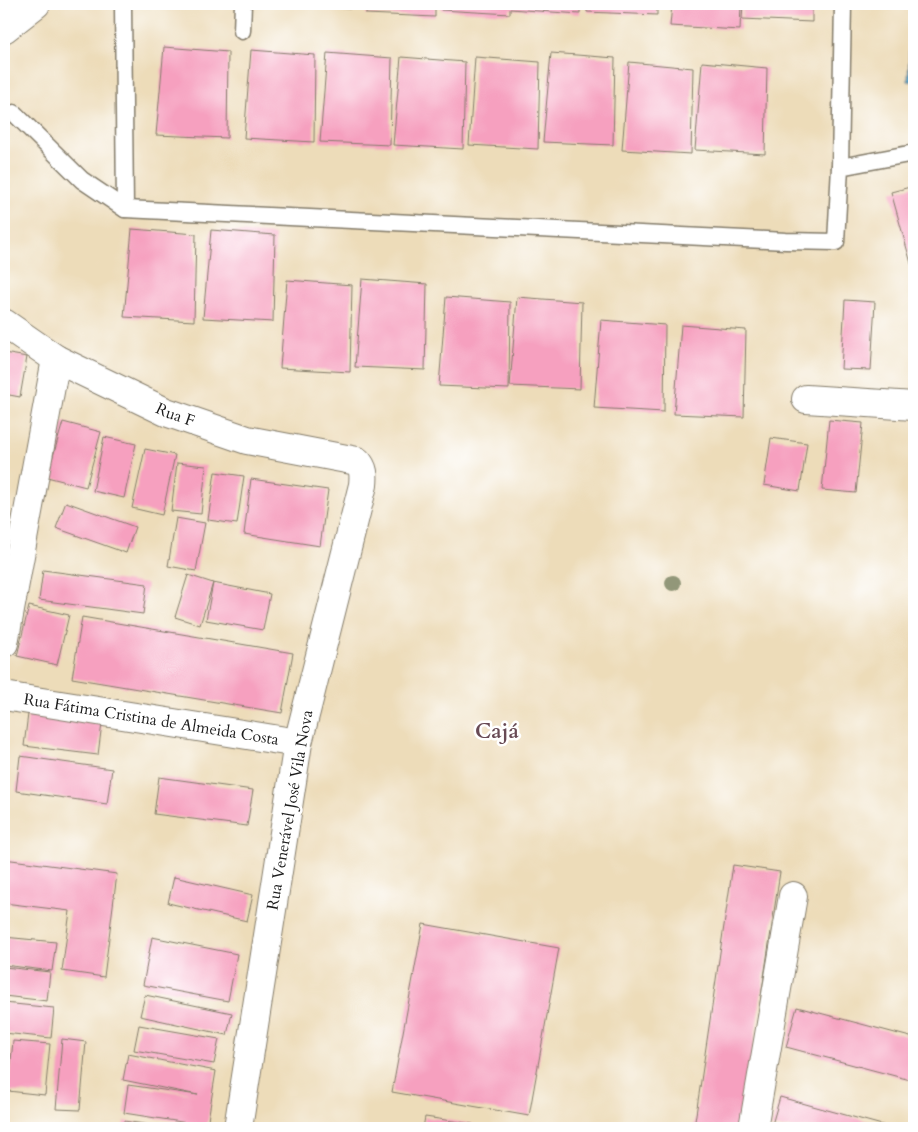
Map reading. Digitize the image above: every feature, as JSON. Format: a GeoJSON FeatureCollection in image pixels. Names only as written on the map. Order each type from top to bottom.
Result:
{"type":"FeatureCollection","features":[{"type":"Feature","properties":{"kind":"street"},"geometry":{"type":"LineString","coordinates":[[4,29],[36,4]]}},
{"type":"Feature","properties":{"kind":"street","name":"Rua F"},"geometry":{"type":"LineString","coordinates":[[4,323],[56,359],[166,412],[247,440],[357,461],[362,466]]}},
{"type":"Feature","properties":{"kind":"street"},"geometry":{"type":"LineString","coordinates":[[4,643],[56,359]]}},
{"type":"Feature","properties":{"kind":"street"},"geometry":{"type":"LineString","coordinates":[[806,399],[914,406]]}},
{"type":"Feature","properties":{"kind":"street","name":"Rua Venerável José Vila Nova"},"geometry":{"type":"LineString","coordinates":[[238,1128],[298,743],[363,485],[364,474],[362,466]]}},
{"type":"Feature","properties":{"kind":"street","name":"Rua Fátima Cristina de Almeida Costa"},"geometry":{"type":"LineString","coordinates":[[4,696],[298,743]]}},
{"type":"Feature","properties":{"kind":"street"},"geometry":{"type":"LineString","coordinates":[[753,1128],[792,896]]}},
{"type":"Feature","properties":{"kind":"lane"},"geometry":{"type":"LineString","coordinates":[[122,4],[125,209]]}},
{"type":"Feature","properties":{"kind":"lane"},"geometry":{"type":"LineString","coordinates":[[242,31],[243,4]]}},
{"type":"Feature","properties":{"kind":"lane"},"geometry":{"type":"LineString","coordinates":[[14,114],[82,180],[125,209],[836,242],[840,167],[843,4]]}},
{"type":"Feature","properties":{"kind":"lane"},"geometry":{"type":"LineString","coordinates":[[840,167],[914,153]]}},
{"type":"Feature","properties":{"kind":"water"},"geometry":{"type":"Polygon","coordinates":[[[910,27],[914,27],[914,82],[908,81],[910,27]]]}},
{"type":"Feature","properties":{"kind":"building"},"geometry":{"type":"Polygon","coordinates":[[[350,4],[350,9],[284,5],[350,4]]]}},
{"type":"Feature","properties":{"kind":"building"},"geometry":{"type":"Polygon","coordinates":[[[366,4],[435,4],[435,17],[366,14],[366,4]]]}},
{"type":"Feature","properties":{"kind":"building"},"geometry":{"type":"Polygon","coordinates":[[[441,4],[580,4],[580,14],[510,9],[510,14],[441,10],[441,4]]]}},
{"type":"Feature","properties":{"kind":"building"},"geometry":{"type":"Polygon","coordinates":[[[587,4],[657,4],[657,15],[587,12],[587,4]]]}},
{"type":"Feature","properties":{"kind":"building"},"geometry":{"type":"Polygon","coordinates":[[[672,4],[741,4],[740,30],[670,26],[672,4]]]}},
{"type":"Feature","properties":{"kind":"building"},"geometry":{"type":"Polygon","coordinates":[[[743,4],[812,4],[812,22],[742,19],[743,4]]]}},
{"type":"Feature","properties":{"kind":"building"},"geometry":{"type":"Polygon","coordinates":[[[164,47],[228,52],[227,138],[156,135],[164,47]]]}},
{"type":"Feature","properties":{"kind":"building"},"geometry":{"type":"Polygon","coordinates":[[[251,50],[315,55],[314,142],[244,138],[251,50]]]}},
{"type":"Feature","properties":{"kind":"building"},"geometry":{"type":"Polygon","coordinates":[[[327,53],[392,58],[390,145],[320,142],[327,53]]]}},
{"type":"Feature","properties":{"kind":"building"},"geometry":{"type":"Polygon","coordinates":[[[551,53],[615,58],[613,145],[543,142],[551,53]]]}},
{"type":"Feature","properties":{"kind":"building"},"geometry":{"type":"Polygon","coordinates":[[[401,57],[465,62],[463,149],[393,145],[401,57]]]}},
{"type":"Feature","properties":{"kind":"building"},"geometry":{"type":"Polygon","coordinates":[[[475,57],[540,62],[538,149],[469,145],[475,57]]]}},
{"type":"Feature","properties":{"kind":"building"},"geometry":{"type":"Polygon","coordinates":[[[629,62],[693,68],[691,154],[622,150],[629,62]]]}},
{"type":"Feature","properties":{"kind":"building"},"geometry":{"type":"Polygon","coordinates":[[[702,62],[767,68],[765,154],[695,150],[702,62]]]}},
{"type":"Feature","properties":{"kind":"building"},"geometry":{"type":"Polygon","coordinates":[[[914,186],[914,274],[891,192],[914,186]]]}},
{"type":"Feature","properties":{"kind":"building"},"geometry":{"type":"Polygon","coordinates":[[[132,229],[196,234],[194,321],[124,317],[132,229]]]}},
{"type":"Feature","properties":{"kind":"building"},"geometry":{"type":"Polygon","coordinates":[[[211,230],[275,235],[273,322],[203,318],[211,230]]]}},
{"type":"Feature","properties":{"kind":"building"},"geometry":{"type":"Polygon","coordinates":[[[362,279],[427,284],[425,370],[355,367],[362,279]]]}},
{"type":"Feature","properties":{"kind":"building"},"geometry":{"type":"Polygon","coordinates":[[[287,280],[352,285],[350,372],[280,368],[287,280]]]}},
{"type":"Feature","properties":{"kind":"building"},"geometry":{"type":"Polygon","coordinates":[[[446,297],[510,302],[509,389],[439,386],[446,297]]]}},
{"type":"Feature","properties":{"kind":"building"},"geometry":{"type":"Polygon","coordinates":[[[517,297],[582,302],[580,389],[510,386],[517,297]]]}},
{"type":"Feature","properties":{"kind":"building"},"geometry":{"type":"Polygon","coordinates":[[[845,300],[875,302],[871,370],[841,369],[845,300]]]}},
{"type":"Feature","properties":{"kind":"building"},"geometry":{"type":"Polygon","coordinates":[[[601,320],[665,325],[664,412],[594,408],[601,320]]]}},
{"type":"Feature","properties":{"kind":"building"},"geometry":{"type":"Polygon","coordinates":[[[681,325],[746,330],[744,417],[674,414],[681,325]]]}},
{"type":"Feature","properties":{"kind":"building"},"geometry":{"type":"Polygon","coordinates":[[[4,353],[27,357],[20,397],[4,394],[4,353]]]}},
{"type":"Feature","properties":{"kind":"building"},"geometry":{"type":"Polygon","coordinates":[[[829,420],[863,423],[856,493],[822,490],[829,420]]]}},
{"type":"Feature","properties":{"kind":"building"},"geometry":{"type":"Polygon","coordinates":[[[63,422],[101,432],[86,487],[47,477],[63,422]]]}},
{"type":"Feature","properties":{"kind":"building"},"geometry":{"type":"Polygon","coordinates":[[[104,437],[136,444],[124,498],[93,491],[104,437]]]}},
{"type":"Feature","properties":{"kind":"building"},"geometry":{"type":"Polygon","coordinates":[[[771,438],[807,443],[800,491],[764,485],[771,438]]]}},
{"type":"Feature","properties":{"kind":"building"},"geometry":{"type":"Polygon","coordinates":[[[145,449],[175,455],[162,515],[132,508],[145,449]]]}},
{"type":"Feature","properties":{"kind":"building"},"geometry":{"type":"Polygon","coordinates":[[[177,463],[206,466],[201,514],[171,511],[177,463]]]}},
{"type":"Feature","properties":{"kind":"building"},"geometry":{"type":"Polygon","coordinates":[[[215,472],[244,476],[237,524],[208,520],[215,472]]]}},
{"type":"Feature","properties":{"kind":"building"},"geometry":{"type":"Polygon","coordinates":[[[251,479],[328,490],[320,546],[244,534],[251,479]]]}},
{"type":"Feature","properties":{"kind":"building"},"geometry":{"type":"Polygon","coordinates":[[[66,502],[135,527],[126,553],[56,528],[66,502]]]}},
{"type":"Feature","properties":{"kind":"building"},"geometry":{"type":"Polygon","coordinates":[[[176,518],[205,523],[196,571],[168,566],[176,518]]]}},
{"type":"Feature","properties":{"kind":"building"},"geometry":{"type":"Polygon","coordinates":[[[43,570],[147,584],[143,614],[39,600],[43,570]]]}},
{"type":"Feature","properties":{"kind":"building"},"geometry":{"type":"Polygon","coordinates":[[[188,575],[213,583],[200,625],[175,617],[188,575]]]}},
{"type":"Feature","properties":{"kind":"building"},"geometry":{"type":"Polygon","coordinates":[[[213,583],[270,594],[263,630],[206,620],[213,583]]]}},
{"type":"Feature","properties":{"kind":"building"},"geometry":{"type":"Polygon","coordinates":[[[29,606],[69,615],[57,665],[17,656],[29,606]]]}},
{"type":"Feature","properties":{"kind":"building"},"geometry":{"type":"Polygon","coordinates":[[[82,617],[293,653],[282,713],[72,678],[82,617]]]}},
{"type":"Feature","properties":{"kind":"building"},"geometry":{"type":"Polygon","coordinates":[[[28,714],[102,723],[98,755],[24,746],[28,714]]]}},
{"type":"Feature","properties":{"kind":"building"},"geometry":{"type":"Polygon","coordinates":[[[20,756],[112,769],[107,804],[16,791],[20,756]]]}},
{"type":"Feature","properties":{"kind":"building"},"geometry":{"type":"Polygon","coordinates":[[[159,777],[253,790],[247,826],[154,814],[159,777]]]}},
{"type":"Feature","properties":{"kind":"building"},"geometry":{"type":"Polygon","coordinates":[[[4,859],[117,874],[104,977],[62,971],[70,911],[4,903],[4,859]]]}},
{"type":"Feature","properties":{"kind":"building"},"geometry":{"type":"Polygon","coordinates":[[[733,865],[780,872],[741,1128],[694,1128],[733,865]]]}},
{"type":"Feature","properties":{"kind":"building"},"geometry":{"type":"Polygon","coordinates":[[[174,877],[253,895],[247,921],[168,903],[174,877]]]}},
{"type":"Feature","properties":{"kind":"building"},"geometry":{"type":"Polygon","coordinates":[[[423,924],[559,948],[529,1116],[392,1092],[423,924]]]}},
{"type":"Feature","properties":{"kind":"building"},"geometry":{"type":"Polygon","coordinates":[[[4,937],[56,942],[52,971],[4,965],[4,937]]]}},
{"type":"Feature","properties":{"kind":"building"},"geometry":{"type":"Polygon","coordinates":[[[152,937],[237,954],[228,1001],[143,985],[152,937]]]}},
{"type":"Feature","properties":{"kind":"building"},"geometry":{"type":"Polygon","coordinates":[[[4,967],[50,972],[47,1001],[4,996],[4,967]]]}},
{"type":"Feature","properties":{"kind":"building"},"geometry":{"type":"Polygon","coordinates":[[[145,995],[232,1013],[227,1035],[140,1016],[145,995]]]}},
{"type":"Feature","properties":{"kind":"building"},"geometry":{"type":"Polygon","coordinates":[[[4,1003],[54,1008],[51,1038],[4,1033],[4,1003]]]}},
{"type":"Feature","properties":{"kind":"building"},"geometry":{"type":"Polygon","coordinates":[[[797,1007],[914,1038],[914,1081],[786,1047],[797,1007]]]}},
{"type":"Feature","properties":{"kind":"building"},"geometry":{"type":"Polygon","coordinates":[[[139,1025],[219,1039],[214,1064],[134,1050],[139,1025]]]}},
{"type":"Feature","properties":{"kind":"building"},"geometry":{"type":"Polygon","coordinates":[[[62,1039],[86,1042],[80,1110],[56,1109],[62,1039]]]}},
{"type":"Feature","properties":{"kind":"building"},"geometry":{"type":"Polygon","coordinates":[[[13,1041],[50,1044],[45,1095],[8,1091],[13,1041]]]}},
{"type":"Feature","properties":{"kind":"building"},"geometry":{"type":"Polygon","coordinates":[[[128,1054],[216,1071],[207,1126],[124,1113],[128,1085],[198,1095],[123,1080],[128,1054]]]}},
{"type":"Feature","properties":{"kind":"building"},"geometry":{"type":"Polygon","coordinates":[[[780,1097],[893,1128],[771,1128],[780,1097]]]}},
{"type":"Feature","properties":{"kind":"building"},"geometry":{"type":"Polygon","coordinates":[[[425,1117],[473,1124],[472,1128],[423,1128],[425,1117]]]}},
{"type":"Feature","properties":{"kind":"building"},"geometry":{"type":"Polygon","coordinates":[[[124,1121],[164,1127],[164,1128],[123,1128],[124,1121]]]}},
{"type":"Feature","properties":{"kind":"district","name":"Cajá"},"geometry":{"type":"Point","coordinates":[497,731]}}]}
